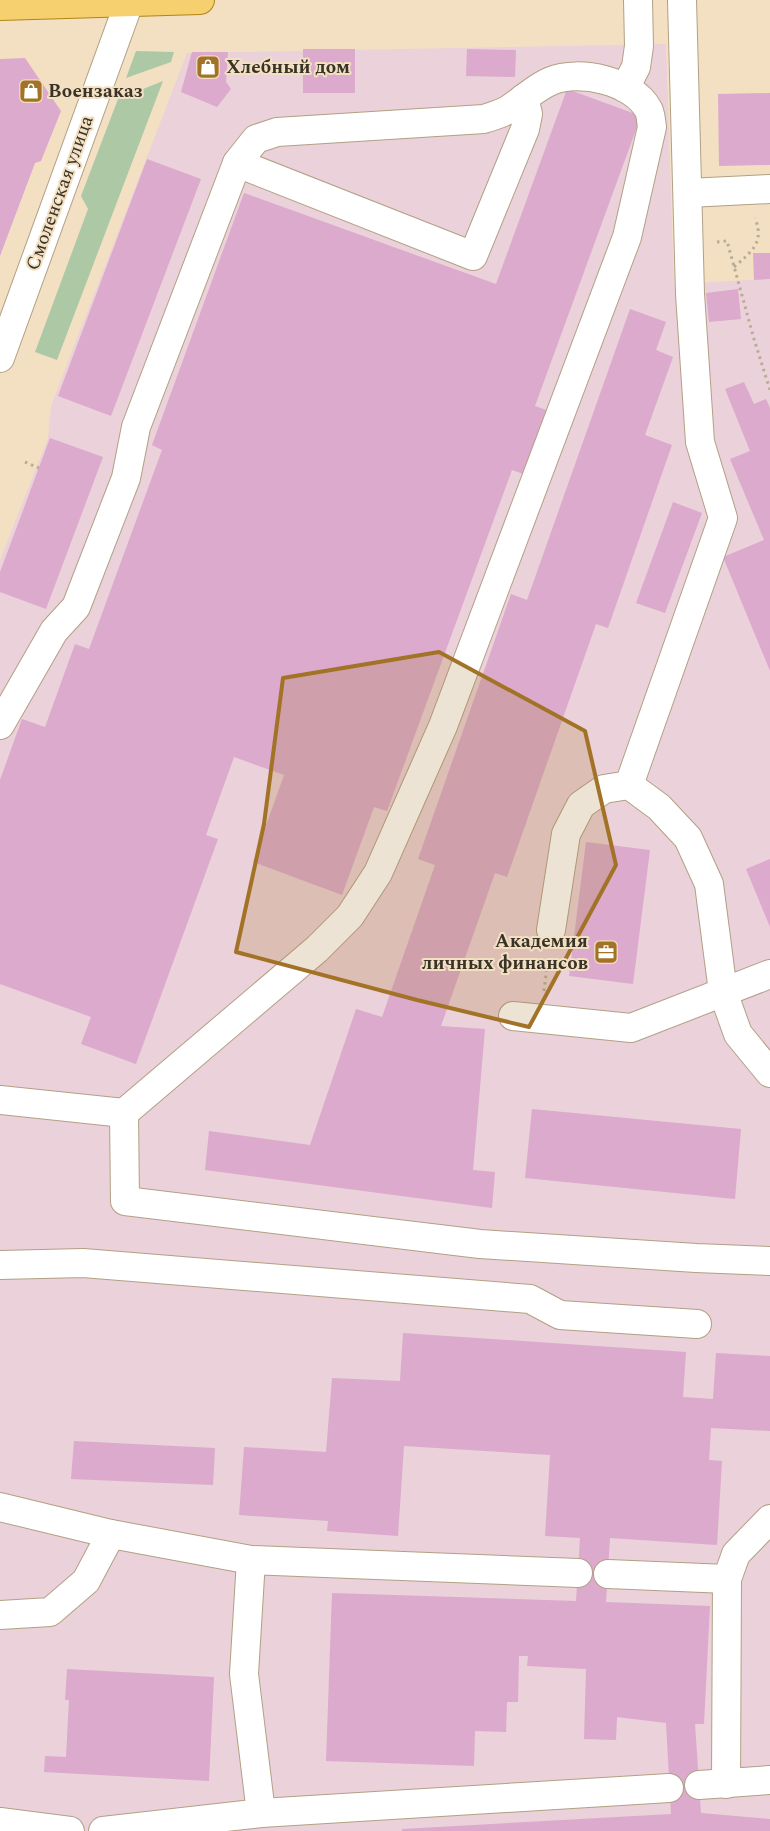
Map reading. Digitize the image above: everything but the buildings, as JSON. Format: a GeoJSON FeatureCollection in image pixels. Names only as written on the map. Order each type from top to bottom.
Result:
{"type":"FeatureCollection","features":[{"type":"Feature","properties":{"kind":"main road"},"geometry":{"type":"LineString","coordinates":[[0,6],[200,0]]}},
{"type":"Feature","properties":{"kind":"street"},"geometry":{"type":"LineString","coordinates":[[625,88],[636,67],[639,46],[638,0]]}},
{"type":"Feature","properties":{"kind":"street"},"geometry":{"type":"LineString","coordinates":[[629,785],[723,518],[700,442],[688,244],[682,0]]}},
{"type":"Feature","properties":{"kind":"street","name":"Смоленская улица"},"geometry":{"type":"LineString","coordinates":[[0,358],[130,1]]}},
{"type":"Feature","properties":{"kind":"street"},"geometry":{"type":"LineString","coordinates":[[0,725],[54,631],[76,607],[126,478],[136,426],[237,163],[256,140],[277,132],[484,119],[507,110],[550,81],[566,77],[587,77],[610,82],[638,96],[649,109],[652,127],[627,237],[443,726],[378,873],[350,916],[318,948],[124,1112],[0,1100]]}},
{"type":"Feature","properties":{"kind":"street"},"geometry":{"type":"LineString","coordinates":[[237,163],[473,256],[525,129],[528,114],[524,98]]}},
{"type":"Feature","properties":{"kind":"street"},"geometry":{"type":"LineString","coordinates":[[688,193],[770,189]]}},
{"type":"Feature","properties":{"kind":"street"},"geometry":{"type":"LineString","coordinates":[[551,930],[566,834],[581,805],[604,789],[629,785],[660,807],[688,838],[709,884],[723,992],[738,1034],[770,1073]]}},
{"type":"Feature","properties":{"kind":"street"},"geometry":{"type":"LineString","coordinates":[[513,1016],[631,1028],[770,974]]}},
{"type":"Feature","properties":{"kind":"street"},"geometry":{"type":"LineString","coordinates":[[124,1112],[125,1201],[480,1244],[770,1261]]}},
{"type":"Feature","properties":{"kind":"street"},"geometry":{"type":"LineString","coordinates":[[0,1265],[83,1263],[520,1298],[530,1299],[560,1315],[697,1324]]}},
{"type":"Feature","properties":{"kind":"street"},"geometry":{"type":"LineString","coordinates":[[0,1508],[111,1534],[251,1560],[578,1573]]}},
{"type":"Feature","properties":{"kind":"street"},"geometry":{"type":"LineString","coordinates":[[726,1784],[727,1579],[736,1554],[770,1519]]}},
{"type":"Feature","properties":{"kind":"street"},"geometry":{"type":"LineString","coordinates":[[0,1615],[50,1612],[86,1581],[111,1534]]}},
{"type":"Feature","properties":{"kind":"street"},"geometry":{"type":"LineString","coordinates":[[251,1560],[244,1674],[261,1813]]}},
{"type":"Feature","properties":{"kind":"street"},"geometry":{"type":"LineString","coordinates":[[608,1574],[727,1579]]}},
{"type":"Feature","properties":{"kind":"street"},"geometry":{"type":"LineString","coordinates":[[699,1785],[770,1780]]}},
{"type":"Feature","properties":{"kind":"street"},"geometry":{"type":"LineString","coordinates":[[102,1831],[261,1813],[669,1788]]}},
{"type":"Feature","properties":{"kind":"street"},"geometry":{"type":"LineString","coordinates":[[0,1822],[70,1831]]}},
{"type":"Feature","properties":{"kind":"path"},"geometry":{"type":"LineString","coordinates":[[688,244],[727,241],[770,390]]}},
{"type":"Feature","properties":{"kind":"path"},"geometry":{"type":"LineString","coordinates":[[25,462],[39,468]]}},
{"type":"Feature","properties":{"kind":"path"},"geometry":{"type":"LineString","coordinates":[[540,1019],[551,930]]}},
{"type":"Feature","properties":{"kind":"highlighted area"},"geometry":{"type":"Polygon","coordinates":[[[439,652],[585,731],[616,865],[529,1027],[417,1000],[236,952],[264,824],[283,678],[439,652]]]}},
{"type":"Feature","properties":{"kind":"shaded area"},"geometry":{"type":"Polygon","coordinates":[[[666,44],[674,284],[770,279],[770,1831],[0,1831],[0,560],[48,438],[51,406],[187,53],[666,44]]]}},
{"type":"Feature","properties":{"kind":"green space"},"geometry":{"type":"Polygon","coordinates":[[[136,51],[174,52],[171,62],[126,78],[136,51]]]}},
{"type":"Feature","properties":{"kind":"green space"},"geometry":{"type":"Polygon","coordinates":[[[163,81],[57,360],[35,352],[88,209],[81,196],[118,99],[163,81]]]}},
{"type":"Feature","properties":{"kind":"place","name":"Хлебный дом"},"geometry":{"type":"Point","coordinates":[208,67]}},
{"type":"Feature","properties":{"kind":"place","name":"Воензаказ"},"geometry":{"type":"Point","coordinates":[31,91]}},
{"type":"Feature","properties":{"kind":"place","name":"Академия личных финансов"},"geometry":{"type":"Point","coordinates":[606,952]}}]}
